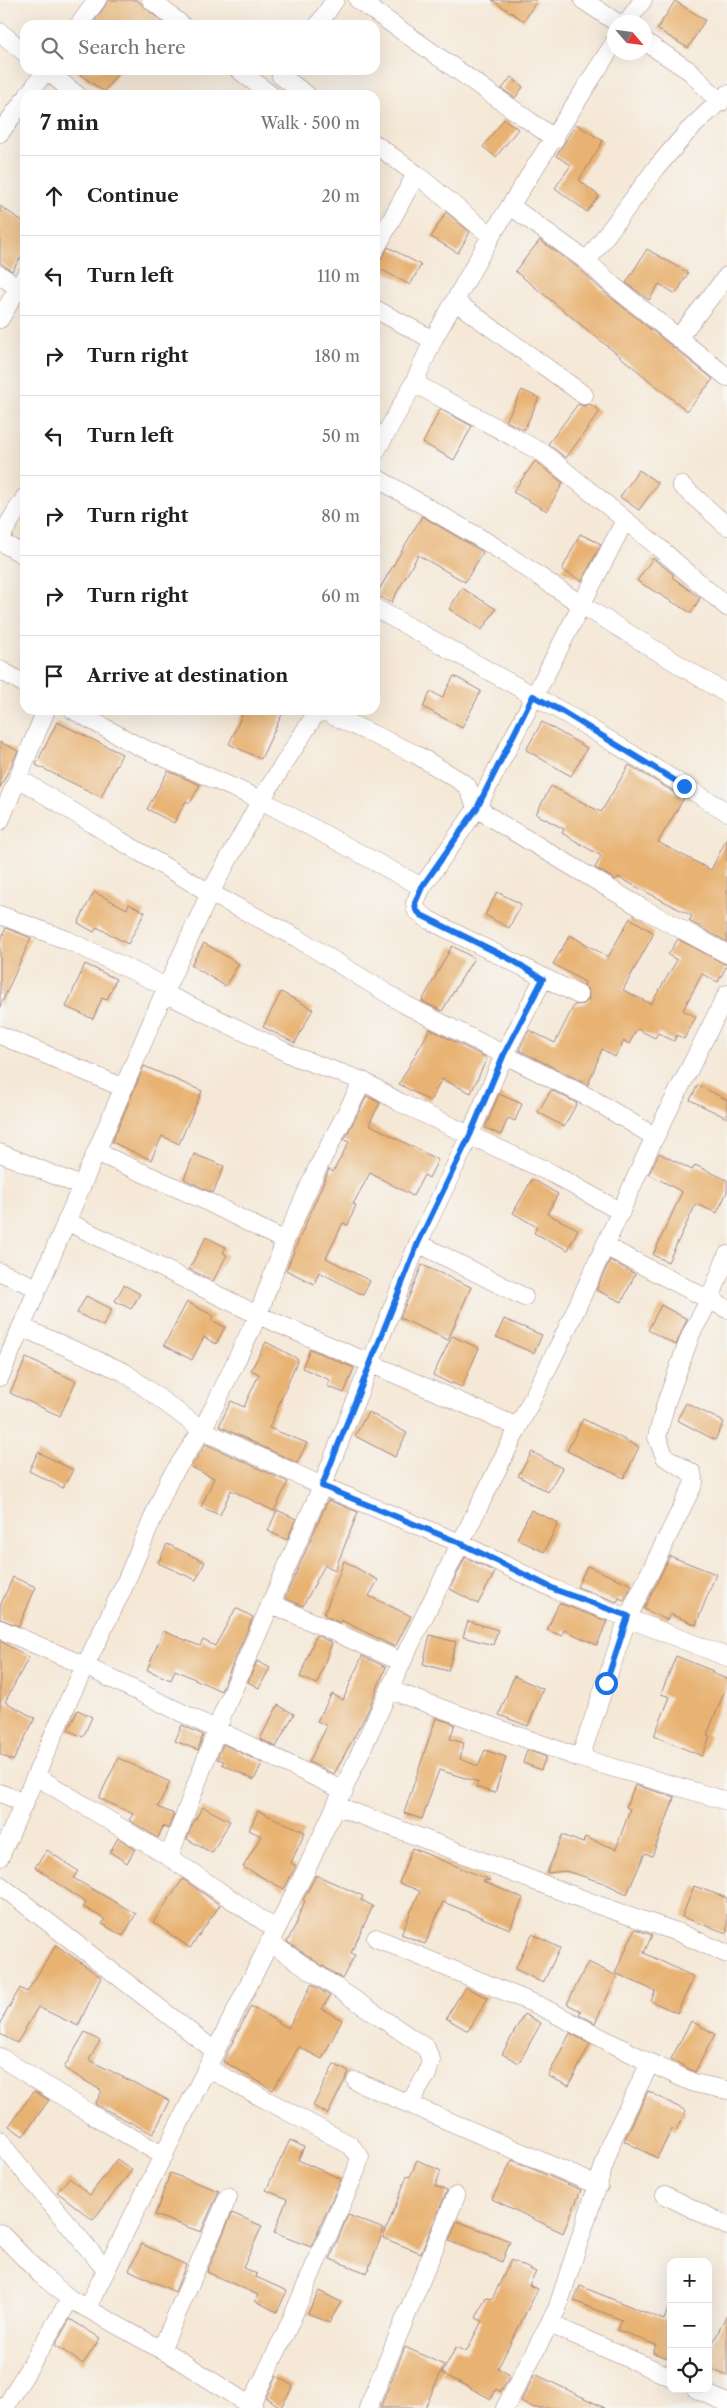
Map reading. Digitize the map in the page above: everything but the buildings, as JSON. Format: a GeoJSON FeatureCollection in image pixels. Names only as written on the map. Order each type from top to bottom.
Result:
{"type":"FeatureCollection","features":[{"type":"Feature","properties":{"kind":"street"},"geometry":{"type":"LineString","coordinates":[[83,20],[97,0]]}},
{"type":"Feature","properties":{"kind":"street"},"geometry":{"type":"LineString","coordinates":[[151,0],[176,20]]}},
{"type":"Feature","properties":{"kind":"street"},"geometry":{"type":"LineString","coordinates":[[322,20],[336,0]]}},
{"type":"Feature","properties":{"kind":"street"},"geometry":{"type":"LineString","coordinates":[[358,0],[555,139]]}},
{"type":"Feature","properties":{"kind":"street"},"geometry":{"type":"LineString","coordinates":[[583,0],[607,16]]}},
{"type":"Feature","properties":{"kind":"street"},"geometry":{"type":"LineString","coordinates":[[632,15],[643,0]]}},
{"type":"Feature","properties":{"kind":"street"},"geometry":{"type":"LineString","coordinates":[[0,32],[20,49]]}},
{"type":"Feature","properties":{"kind":"street"},"geometry":{"type":"LineString","coordinates":[[587,261],[657,167],[688,131],[723,98],[691,72],[652,46]]}},
{"type":"Feature","properties":{"kind":"street"},"geometry":{"type":"LineString","coordinates":[[380,444],[414,383],[433,340],[456,302],[491,236],[512,207],[607,54]]}},
{"type":"Feature","properties":{"kind":"street"},"geometry":{"type":"LineString","coordinates":[[32,90],[42,75]]}},
{"type":"Feature","properties":{"kind":"street"},"geometry":{"type":"LineString","coordinates":[[52,75],[70,90]]}},
{"type":"Feature","properties":{"kind":"street"},"geometry":{"type":"LineString","coordinates":[[246,75],[265,90]]}},
{"type":"Feature","properties":{"kind":"street"},"geometry":{"type":"LineString","coordinates":[[274,90],[282,75]]}},
{"type":"Feature","properties":{"kind":"street"},"geometry":{"type":"LineString","coordinates":[[285,75],[302,90]]}},
{"type":"Feature","properties":{"kind":"street"},"geometry":{"type":"LineString","coordinates":[[0,133],[20,106]]}},
{"type":"Feature","properties":{"kind":"street"},"geometry":{"type":"LineString","coordinates":[[380,148],[416,174],[491,236]]}},
{"type":"Feature","properties":{"kind":"street"},"geometry":{"type":"LineString","coordinates":[[380,241],[416,174]]}},
{"type":"Feature","properties":{"kind":"street"},"geometry":{"type":"LineString","coordinates":[[512,207],[587,261],[611,284],[727,377]]}},
{"type":"Feature","properties":{"kind":"street"},"geometry":{"type":"LineString","coordinates":[[0,275],[20,284]]}},
{"type":"Feature","properties":{"kind":"street"},"geometry":{"type":"LineString","coordinates":[[678,338],[727,276]]}},
{"type":"Feature","properties":{"kind":"street"},"geometry":{"type":"LineString","coordinates":[[0,319],[20,289]]}},
{"type":"Feature","properties":{"kind":"street"},"geometry":{"type":"LineString","coordinates":[[456,302],[584,395]]}},
{"type":"Feature","properties":{"kind":"street"},"geometry":{"type":"LineString","coordinates":[[380,312],[433,340]]}},
{"type":"Feature","properties":{"kind":"street"},"geometry":{"type":"LineString","coordinates":[[414,383],[543,453],[727,607]]}},
{"type":"Feature","properties":{"kind":"street"},"geometry":{"type":"LineString","coordinates":[[380,480],[492,545],[582,605],[727,694]]}},
{"type":"Feature","properties":{"kind":"street"},"geometry":{"type":"LineString","coordinates":[[681,485],[727,526]]}},
{"type":"Feature","properties":{"kind":"street"},"geometry":{"type":"LineString","coordinates":[[20,506],[0,540],[20,553]]}},
{"type":"Feature","properties":{"kind":"street"},"geometry":{"type":"LineString","coordinates":[[579,995],[543,979],[512,960],[421,915],[416,910],[415,903],[422,887],[477,808],[625,520]]}},
{"type":"Feature","properties":{"kind":"street"},"geometry":{"type":"LineString","coordinates":[[380,611],[563,712],[727,812]]}},
{"type":"Feature","properties":{"kind":"street"},"geometry":{"type":"LineString","coordinates":[[0,670],[20,681]]}},
{"type":"Feature","properties":{"kind":"street"},"geometry":{"type":"LineString","coordinates":[[0,821],[44,715]]}},
{"type":"Feature","properties":{"kind":"street"},"geometry":{"type":"LineString","coordinates":[[82,715],[136,745],[262,800],[422,887]]}},
{"type":"Feature","properties":{"kind":"street"},"geometry":{"type":"LineString","coordinates":[[0,1377],[166,990],[210,893],[262,800],[317,715]]}},
{"type":"Feature","properties":{"kind":"street"},"geometry":{"type":"LineString","coordinates":[[331,715],[415,754],[457,779],[467,786],[477,808],[642,908],[727,954]]}},
{"type":"Feature","properties":{"kind":"street"},"geometry":{"type":"LineString","coordinates":[[18,778],[210,893],[297,938],[406,1005],[592,1099],[655,1138]]}},
{"type":"Feature","properties":{"kind":"street"},"geometry":{"type":"LineString","coordinates":[[0,914],[67,940],[296,1057],[364,1081],[399,1102],[553,1174],[621,1212]]}},
{"type":"Feature","properties":{"kind":"street"},"geometry":{"type":"LineString","coordinates":[[169,1857],[217,1730],[322,1486],[371,1364],[382,1330],[418,1243],[470,1135],[504,1054],[543,979]]}},
{"type":"Feature","properties":{"kind":"street"},"geometry":{"type":"LineString","coordinates":[[87,2308],[340,1798],[402,1662],[518,1427],[655,1138],[727,994]]}},
{"type":"Feature","properties":{"kind":"street"},"geometry":{"type":"LineString","coordinates":[[0,1035],[124,1088]]}},
{"type":"Feature","properties":{"kind":"street"},"geometry":{"type":"LineString","coordinates":[[0,1857],[85,1666],[124,1586],[168,1480],[202,1430],[258,1315],[285,1241],[317,1169],[364,1081]]}},
{"type":"Feature","properties":{"kind":"street"},"geometry":{"type":"LineString","coordinates":[[96,1152],[204,1200],[285,1241]]}},
{"type":"Feature","properties":{"kind":"street"},"geometry":{"type":"LineString","coordinates":[[0,1154],[81,1186]]}},
{"type":"Feature","properties":{"kind":"street"},"geometry":{"type":"LineString","coordinates":[[66,1221],[258,1315],[518,1427]]}},
{"type":"Feature","properties":{"kind":"street"},"geometry":{"type":"LineString","coordinates":[[418,1243],[524,1297]]}},
{"type":"Feature","properties":{"kind":"street"},"geometry":{"type":"LineString","coordinates":[[605,1246],[727,1309]]}},
{"type":"Feature","properties":{"kind":"street"},"geometry":{"type":"LineString","coordinates":[[580,1758],[628,1616],[694,1483],[692,1473],[665,1457],[657,1436],[666,1403],[691,1334],[710,1299],[727,1254]]}},
{"type":"Feature","properties":{"kind":"street"},"geometry":{"type":"LineString","coordinates":[[0,1272],[38,1288]]}},
{"type":"Feature","properties":{"kind":"street"},"geometry":{"type":"LineString","coordinates":[[21,1327],[124,1372],[202,1430],[322,1486],[460,1543],[556,1590],[628,1616],[727,1656]]}},
{"type":"Feature","properties":{"kind":"street"},"geometry":{"type":"LineString","coordinates":[[272,1604],[402,1662]]}},
{"type":"Feature","properties":{"kind":"street"},"geometry":{"type":"LineString","coordinates":[[0,1629],[85,1666],[217,1730],[340,1798],[598,1905],[680,1933],[727,1954]]}},
{"type":"Feature","properties":{"kind":"street"},"geometry":{"type":"LineString","coordinates":[[390,1690],[580,1758],[727,1801]]}},
{"type":"Feature","properties":{"kind":"street"},"geometry":{"type":"LineString","coordinates":[[36,1776],[169,1857],[272,1936],[426,2048],[432,2060],[427,2074],[409,2104]]}},
{"type":"Feature","properties":{"kind":"street"},"geometry":{"type":"LineString","coordinates":[[0,1793],[25,1803]]}},
{"type":"Feature","properties":{"kind":"street"},"geometry":{"type":"LineString","coordinates":[[0,1885],[215,2051]]}},
{"type":"Feature","properties":{"kind":"street"},"geometry":{"type":"LineString","coordinates":[[376,1938],[540,2006],[650,2063],[694,2083],[727,2090]]}},
{"type":"Feature","properties":{"kind":"street"},"geometry":{"type":"LineString","coordinates":[[0,2057],[91,2114],[164,2156]]}},
{"type":"Feature","properties":{"kind":"street"},"geometry":{"type":"LineString","coordinates":[[505,2408],[550,2324],[568,2279],[618,2125],[650,2063]]}},
{"type":"Feature","properties":{"kind":"street"},"geometry":{"type":"LineString","coordinates":[[0,2233],[70,2299],[162,2350],[252,2407],[289,2326],[360,2157],[350,2145],[207,2068]]}},
{"type":"Feature","properties":{"kind":"street"},"geometry":{"type":"LineString","coordinates":[[356,2081],[599,2186]]}},
{"type":"Feature","properties":{"kind":"street"},"geometry":{"type":"LineString","coordinates":[[0,2140],[106,2270]]}},
{"type":"Feature","properties":{"kind":"street"},"geometry":{"type":"LineString","coordinates":[[665,2195],[727,2226]]}},
{"type":"Feature","properties":{"kind":"street"},"geometry":{"type":"LineString","coordinates":[[368,2408],[456,2196]]}},
{"type":"Feature","properties":{"kind":"street"},"geometry":{"type":"LineString","coordinates":[[162,2350],[228,2197]]}},
{"type":"Feature","properties":{"kind":"street"},"geometry":{"type":"LineString","coordinates":[[5,2408],[70,2299]]}},
{"type":"Feature","properties":{"kind":"street"},"geometry":{"type":"LineString","coordinates":[[550,2324],[667,2376]]}},
{"type":"Feature","properties":{"kind":"street"},"geometry":{"type":"LineString","coordinates":[[705,2393],[727,2403]]}},
{"type":"Feature","properties":{"kind":"route"},"geometry":{"type":"LineString","coordinates":[[606,1683],[628,1616],[556,1590],[460,1543],[322,1486],[371,1364],[382,1330],[418,1243],[470,1135],[504,1054],[543,979],[512,960],[421,915],[416,910],[415,903],[422,887],[477,808],[533,696],[563,712],[684,786]]}}]}
